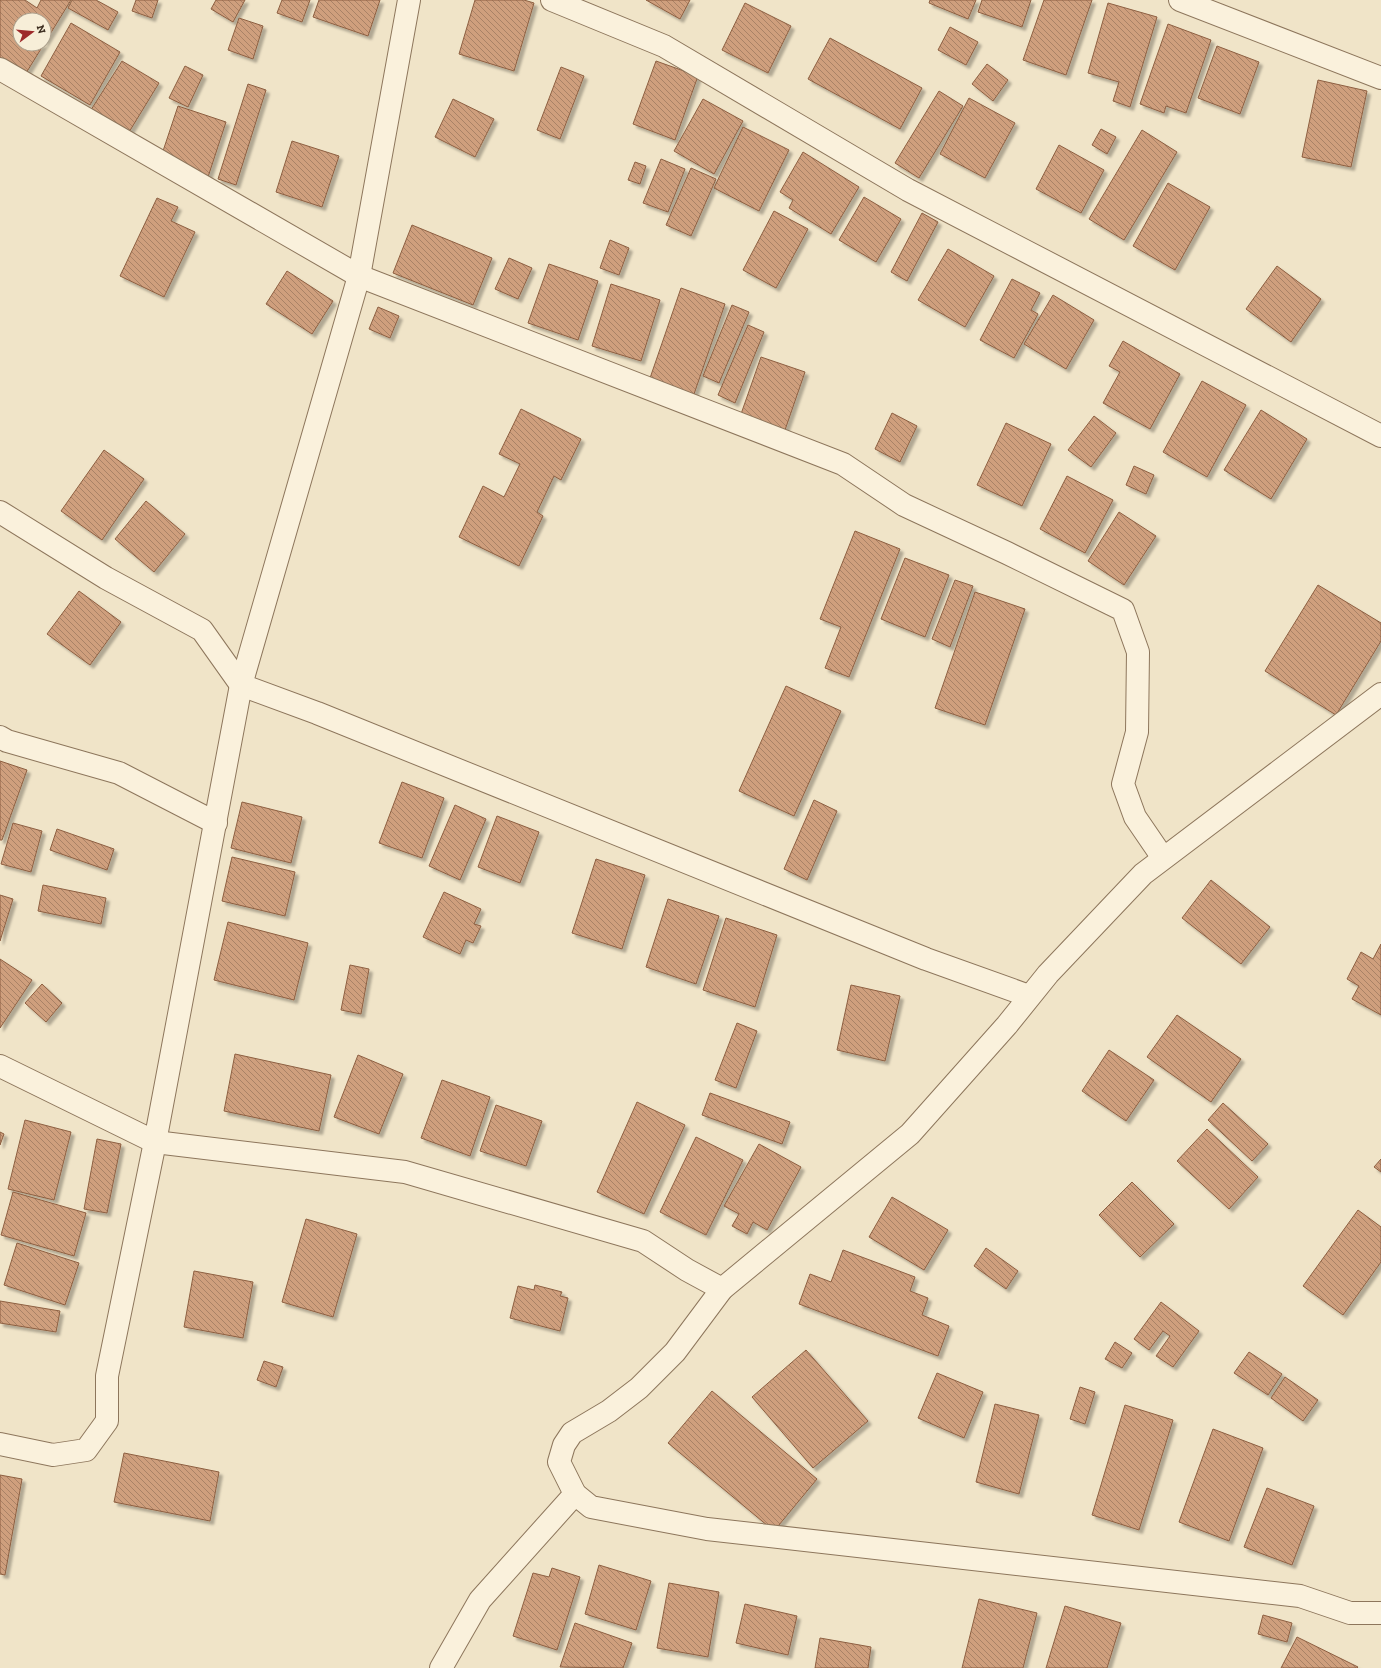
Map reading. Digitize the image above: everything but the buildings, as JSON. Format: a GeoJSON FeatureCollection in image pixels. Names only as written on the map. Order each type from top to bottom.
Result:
{"type":"FeatureCollection","features":[{"type":"Feature","properties":{"kind":"street"},"geometry":{"type":"LineString","coordinates":[[0,1444],[53,1455],[86,1450],[107,1422],[107,1376],[155,1142],[242,685],[359,276],[409,0]]}},
{"type":"Feature","properties":{"kind":"street"},"geometry":{"type":"LineString","coordinates":[[552,0],[664,46],[908,190],[1357,425],[1381,436]]}},
{"type":"Feature","properties":{"kind":"street"},"geometry":{"type":"LineString","coordinates":[[1180,0],[1381,78]]}},
{"type":"Feature","properties":{"kind":"street"},"geometry":{"type":"LineString","coordinates":[[0,69],[359,276],[843,464],[904,505],[1007,553],[1123,610],[1138,652],[1137,732],[1123,784],[1135,817],[1163,858]]}},
{"type":"Feature","properties":{"kind":"street"},"geometry":{"type":"LineString","coordinates":[[0,512],[106,578],[202,630],[242,685],[325,716],[926,959],[1029,996]]}},
{"type":"Feature","properties":{"kind":"street"},"geometry":{"type":"LineString","coordinates":[[1381,694],[1142,874],[1029,996],[1007,1025],[910,1134],[722,1289],[675,1352],[638,1388],[609,1411],[572,1433],[564,1445],[559,1462],[575,1494],[591,1507],[707,1529],[1300,1596],[1350,1613],[1381,1613]]}},
{"type":"Feature","properties":{"kind":"street"},"geometry":{"type":"LineString","coordinates":[[0,737],[7,741],[118,773],[216,823]]}},
{"type":"Feature","properties":{"kind":"street"},"geometry":{"type":"LineString","coordinates":[[0,1066],[155,1142],[405,1172],[643,1241],[687,1270],[722,1289]]}},
{"type":"Feature","properties":{"kind":"street"},"geometry":{"type":"LineString","coordinates":[[440,1668],[480,1600],[575,1494]]}}]}
